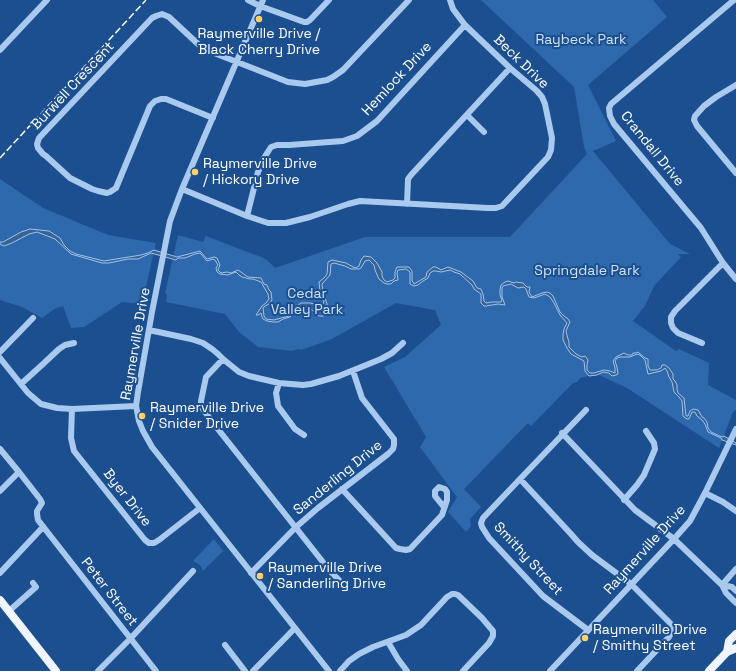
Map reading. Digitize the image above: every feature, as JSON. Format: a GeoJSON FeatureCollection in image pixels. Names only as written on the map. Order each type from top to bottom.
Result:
{"type":"FeatureCollection","features":[{"type":"Feature","properties":{"kind":"main road"},"geometry":{"type":"LineString","coordinates":[[0,600],[56,671]]}},
{"type":"Feature","properties":{"kind":"main road"},"geometry":{"type":"LineString","coordinates":[[727,652],[730,641],[736,634]]}},
{"type":"Feature","properties":{"kind":"main road"},"geometry":{"type":"LineString","coordinates":[[709,671],[727,652],[736,648]]}},
{"type":"Feature","properties":{"kind":"street"},"geometry":{"type":"LineString","coordinates":[[0,50],[47,0]]}},
{"type":"Feature","properties":{"kind":"street"},"geometry":{"type":"LineString","coordinates":[[248,0],[262,3],[301,21],[307,22],[329,0]]}},
{"type":"Feature","properties":{"kind":"street"},"geometry":{"type":"LineString","coordinates":[[237,61],[288,82],[306,84],[327,80],[343,70],[409,0]]}},
{"type":"Feature","properties":{"kind":"street","name":"Beck Drive"},"geometry":{"type":"LineString","coordinates":[[182,189],[247,216],[268,223],[286,223],[310,217],[354,202],[367,201],[488,208],[499,208],[505,204],[548,157],[551,150],[552,138],[545,104],[537,91],[510,68],[465,25],[453,9],[450,0]]}},
{"type":"Feature","properties":{"kind":"street","name":"Crandall Drive"},"geometry":{"type":"LineString","coordinates":[[734,2],[617,99],[609,108],[610,116],[614,124],[701,228],[723,263],[736,279]]}},
{"type":"Feature","properties":{"kind":"street","name":"Raymerville Drive"},"geometry":{"type":"LineString","coordinates":[[262,3],[182,189],[170,221],[136,406],[139,421],[147,439],[152,446],[328,671]]}},
{"type":"Feature","properties":{"kind":"street","name":"Burwell Crescent"},"geometry":{"type":"LineString","coordinates":[[213,118],[166,99],[155,101],[150,106],[116,188],[108,193],[92,189],[70,178],[43,154],[38,148],[37,144],[39,138],[152,18],[156,16],[162,14],[169,17],[198,44],[221,56],[237,61]]}},
{"type":"Feature","properties":{"kind":"street","name":"Hemlock Drive"},"geometry":{"type":"LineString","coordinates":[[247,216],[258,172],[271,147],[278,145],[312,144],[343,140],[356,136],[377,121],[465,25]]}},
{"type":"Feature","properties":{"kind":"street"},"geometry":{"type":"LineString","coordinates":[[407,204],[408,179],[410,175],[510,68]]}},
{"type":"Feature","properties":{"kind":"street"},"geometry":{"type":"LineString","coordinates":[[736,85],[704,106],[695,116],[694,120],[697,126],[736,173]]}},
{"type":"Feature","properties":{"kind":"street"},"geometry":{"type":"LineString","coordinates":[[467,115],[484,132]]}},
{"type":"Feature","properties":{"kind":"street"},"geometry":{"type":"LineString","coordinates":[[702,344],[678,333],[673,328],[671,317],[675,311],[723,263]]}},
{"type":"Feature","properties":{"kind":"street"},"geometry":{"type":"LineString","coordinates":[[0,352],[33,318]]}},
{"type":"Feature","properties":{"kind":"street"},"geometry":{"type":"LineString","coordinates":[[149,330],[203,343],[239,372],[249,376],[279,383],[303,385],[353,371],[392,353],[403,343]]}},
{"type":"Feature","properties":{"kind":"street"},"geometry":{"type":"LineString","coordinates":[[21,384],[59,349],[74,342]]}},
{"type":"Feature","properties":{"kind":"street"},"geometry":{"type":"LineString","coordinates":[[0,358],[28,393],[41,404],[72,409],[136,406]]}},
{"type":"Feature","properties":{"kind":"street"},"geometry":{"type":"LineString","coordinates":[[223,359],[206,377],[201,406],[330,571],[339,580]]}},
{"type":"Feature","properties":{"kind":"street","name":"Sanderling Drive"},"geometry":{"type":"LineString","coordinates":[[251,573],[318,508],[393,449],[394,439],[362,398],[353,371]]}},
{"type":"Feature","properties":{"kind":"street"},"geometry":{"type":"LineString","coordinates":[[279,383],[276,393],[278,406],[295,429],[304,436]]}},
{"type":"Feature","properties":{"kind":"street","name":"Byer Drive"},"geometry":{"type":"LineString","coordinates":[[72,409],[70,438],[74,451],[145,540],[150,543],[154,543],[200,508]]}},
{"type":"Feature","properties":{"kind":"street","name":"Smithy Street"},"geometry":{"type":"LineString","coordinates":[[586,410],[562,433],[483,518],[481,523],[489,538],[543,596],[588,630]]}},
{"type":"Feature","properties":{"kind":"street","name":"Raymerville Drive"},"geometry":{"type":"LineString","coordinates":[[550,671],[690,521],[736,429]]}},
{"type":"Feature","properties":{"kind":"street"},"geometry":{"type":"LineString","coordinates":[[624,500],[644,475],[655,449],[654,443],[646,431]]}},
{"type":"Feature","properties":{"kind":"street"},"geometry":{"type":"LineString","coordinates":[[562,433],[624,500],[674,539],[722,585],[726,593],[736,603]]}},
{"type":"Feature","properties":{"kind":"street"},"geometry":{"type":"LineString","coordinates":[[0,449],[19,472],[0,491]]}},
{"type":"Feature","properties":{"kind":"street","name":"Peter Street"},"geometry":{"type":"LineString","coordinates":[[19,472],[42,503],[37,511],[38,520],[156,671]]}},
{"type":"Feature","properties":{"kind":"street"},"geometry":{"type":"LineString","coordinates":[[520,479],[578,542],[592,555],[631,584],[672,625],[672,631],[669,637],[637,671]]}},
{"type":"Feature","properties":{"kind":"street"},"geometry":{"type":"LineString","coordinates":[[342,490],[396,548],[400,549],[410,549],[442,515],[444,507]]}},
{"type":"Feature","properties":{"kind":"street"},"geometry":{"type":"LineString","coordinates":[[705,493],[723,502],[736,511]]}},
{"type":"Feature","properties":{"kind":"street"},"geometry":{"type":"LineString","coordinates":[[0,572],[44,527]]}},
{"type":"Feature","properties":{"kind":"street"},"geometry":{"type":"LineString","coordinates":[[722,585],[736,570]]}},
{"type":"Feature","properties":{"kind":"street"},"geometry":{"type":"LineString","coordinates":[[98,671],[193,571]]}},
{"type":"Feature","properties":{"kind":"street"},"geometry":{"type":"LineString","coordinates":[[9,611],[36,587],[33,583]]}},
{"type":"Feature","properties":{"kind":"street"},"geometry":{"type":"LineString","coordinates":[[722,585],[732,587],[736,591]]}},
{"type":"Feature","properties":{"kind":"street"},"geometry":{"type":"LineString","coordinates":[[340,671],[359,654],[406,635],[421,625],[447,597],[452,594],[458,595],[493,632],[493,636],[489,643],[463,671]]}},
{"type":"Feature","properties":{"kind":"street"},"geometry":{"type":"LineString","coordinates":[[253,671],[295,628]]}},
{"type":"Feature","properties":{"kind":"street"},"geometry":{"type":"LineString","coordinates":[[388,642],[407,671]]}},
{"type":"Feature","properties":{"kind":"street"},"geometry":{"type":"LineString","coordinates":[[225,645],[245,671]]}},
{"type":"Feature","properties":{"kind":"green space"},"geometry":{"type":"Polygon","coordinates":[[[481,0],[653,0],[667,17],[588,85],[616,141],[593,151],[670,244],[690,254],[678,254],[681,257],[654,286],[645,306],[633,321],[676,351],[679,349],[709,363],[708,385],[736,400],[736,410],[733,412],[719,448],[627,388],[597,374],[580,378],[577,382],[573,383],[531,426],[528,423],[464,489],[481,507],[470,519],[471,526],[466,532],[448,512],[457,497],[420,447],[426,437],[384,367],[405,357],[441,325],[435,310],[396,303],[332,339],[301,350],[298,349],[292,351],[258,347],[239,332],[225,314],[166,302],[167,295],[165,293],[178,235],[203,242],[206,236],[259,256],[267,260],[275,268],[365,237],[510,237],[587,154],[584,147],[574,87],[481,0]]]}},
{"type":"Feature","properties":{"kind":"green space"},"geometry":{"type":"Polygon","coordinates":[[[0,179],[43,208],[108,235],[156,243],[142,304],[122,302],[84,327],[71,328],[63,306],[56,308],[42,318],[22,307],[0,300],[0,179]]]}},
{"type":"Feature","properties":{"kind":"green space"},"geometry":{"type":"Polygon","coordinates":[[[214,539],[223,551],[203,571],[200,565],[193,561],[214,539]]]}},
{"type":"Feature","properties":{"kind":"shaded area"},"geometry":{"type":"Polygon","coordinates":[[[30,229],[49,231],[60,238],[70,251],[104,261],[141,255],[154,250],[177,257],[200,251],[207,259],[214,257],[217,258],[220,265],[218,270],[221,273],[231,273],[238,270],[248,277],[261,278],[271,292],[272,300],[263,308],[264,316],[266,319],[274,320],[290,316],[294,308],[301,303],[314,304],[316,305],[317,309],[321,307],[324,301],[320,291],[319,282],[327,274],[328,262],[332,260],[346,263],[356,268],[359,266],[364,256],[371,257],[377,263],[384,280],[387,282],[395,278],[397,267],[409,267],[412,271],[412,281],[414,284],[426,277],[427,272],[433,267],[441,270],[448,267],[461,272],[473,281],[477,288],[481,289],[484,301],[486,303],[501,302],[501,285],[505,282],[523,283],[527,287],[530,287],[529,292],[532,297],[547,292],[553,296],[560,312],[570,322],[566,331],[569,347],[576,354],[586,357],[588,360],[587,370],[590,373],[604,370],[615,373],[613,361],[616,357],[624,353],[632,355],[633,353],[638,352],[648,359],[648,366],[650,370],[657,370],[661,368],[662,365],[665,365],[673,374],[673,379],[677,385],[678,393],[684,398],[686,416],[688,416],[690,411],[693,409],[698,410],[707,422],[708,428],[711,432],[722,437],[724,436],[736,443],[736,445],[722,440],[721,438],[708,432],[705,424],[695,412],[692,412],[689,419],[684,417],[682,401],[674,392],[672,382],[665,368],[661,371],[648,374],[645,360],[640,355],[637,354],[630,357],[617,358],[615,361],[618,374],[616,375],[612,376],[609,373],[603,372],[597,375],[589,376],[585,371],[584,361],[571,354],[563,340],[564,329],[567,323],[560,315],[550,297],[545,294],[534,298],[529,297],[524,287],[518,288],[511,284],[503,286],[502,297],[505,305],[498,304],[484,306],[481,303],[481,294],[474,289],[472,285],[460,274],[450,270],[441,272],[433,271],[430,273],[428,278],[414,286],[410,284],[410,272],[406,269],[398,270],[398,280],[391,284],[387,284],[379,279],[374,265],[369,260],[365,261],[359,269],[351,269],[334,263],[331,264],[330,275],[322,284],[327,304],[327,314],[324,316],[319,316],[310,308],[304,306],[290,317],[278,322],[273,322],[263,319],[261,313],[256,315],[269,299],[268,294],[261,282],[242,277],[236,272],[228,275],[220,274],[217,272],[216,268],[218,265],[215,260],[213,259],[207,261],[200,253],[185,258],[178,258],[176,260],[151,253],[138,259],[102,263],[71,254],[55,239],[37,232],[29,234],[4,246],[0,244],[0,242],[30,229]]]}},
{"type":"Feature","properties":{"kind":"railway"},"geometry":{"type":"LineString","coordinates":[[0,158],[146,0]]}},
{"type":"Feature","properties":{"kind":"place","name":"Raymerville Drive / Black Cherry Drive"},"geometry":{"type":"Point","coordinates":[259,19]}},
{"type":"Feature","properties":{"kind":"place","name":"Raymerville Drive / Hickory Drive"},"geometry":{"type":"Point","coordinates":[195,172]}},
{"type":"Feature","properties":{"kind":"place","name":"Raymerville Drive / Snider Drive"},"geometry":{"type":"Point","coordinates":[142,416]}},
{"type":"Feature","properties":{"kind":"place","name":"Raymerville Drive / Sanderling Drive"},"geometry":{"type":"Point","coordinates":[260,576]}},
{"type":"Feature","properties":{"kind":"place","name":"Raymerville Drive / Smithy Street"},"geometry":{"type":"Point","coordinates":[585,638]}},
{"type":"Feature","properties":{"kind":"park label","name":"Raybeck Park"},"geometry":{"type":"Point","coordinates":[581,40]}},
{"type":"Feature","properties":{"kind":"park label","name":"Springdale Park"},"geometry":{"type":"Point","coordinates":[587,271]}},
{"type":"Feature","properties":{"kind":"park label","name":"Cedar Valley Park"},"geometry":{"type":"Point","coordinates":[307,302]}}]}
